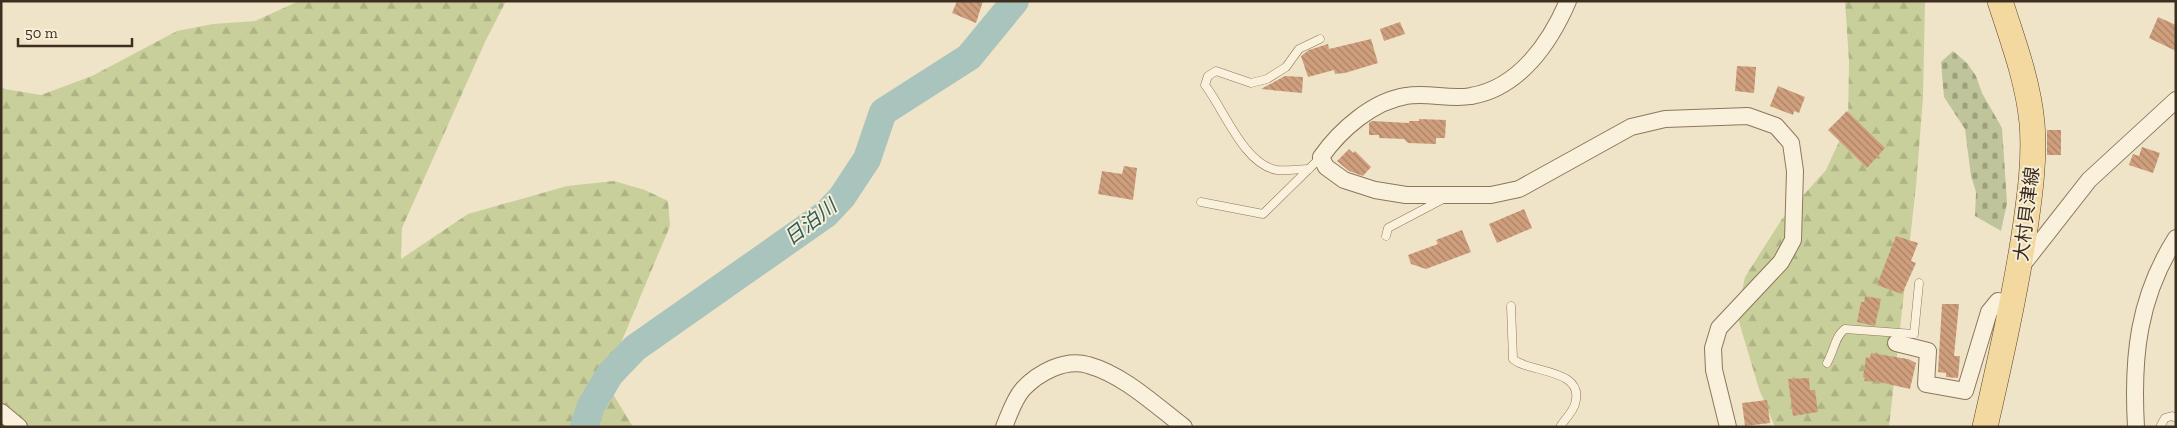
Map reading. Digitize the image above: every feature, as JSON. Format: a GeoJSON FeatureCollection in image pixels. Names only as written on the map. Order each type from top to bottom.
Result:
{"type":"FeatureCollection","features":[{"type":"Feature","properties":{"kind":"main road","name":"大村貝津線"},"geometry":{"type":"LineString","coordinates":[[1985,427],[2019,269],[2032,184],[2032,122],[2026,86],[2000,1]]}},
{"type":"Feature","properties":{"kind":"street"},"geometry":{"type":"LineString","coordinates":[[1568,1],[1559,23],[1528,65],[1500,88],[1470,96],[1406,96],[1382,104],[1353,123],[1321,157],[1326,167],[1344,180],[1406,196],[1492,195],[1519,189],[1631,127],[1665,119],[1748,116],[1776,126],[1791,143],[1795,171],[1793,240],[1781,262],[1719,328],[1713,348],[1714,370],[1728,427]]}},
{"type":"Feature","properties":{"kind":"street"},"geometry":{"type":"LineString","coordinates":[[2019,269],[2089,180],[2176,100]]}},
{"type":"Feature","properties":{"kind":"street"},"geometry":{"type":"LineString","coordinates":[[2136,427],[2134,392],[2137,341],[2145,302],[2165,255],[2176,238]]}},
{"type":"Feature","properties":{"kind":"street"},"geometry":{"type":"LineString","coordinates":[[1896,343],[1928,351],[1926,384],[1965,391],[1989,312],[1998,301],[2011,305]]}},
{"type":"Feature","properties":{"kind":"street"},"geometry":{"type":"LineString","coordinates":[[1914,334],[1922,350]]}},
{"type":"Feature","properties":{"kind":"street"},"geometry":{"type":"LineString","coordinates":[[1004,427],[1022,390],[1042,372],[1066,365],[1087,364],[1124,382],[1184,427]]}},
{"type":"Feature","properties":{"kind":"street"},"geometry":{"type":"LineString","coordinates":[[1,412],[19,427]]}},
{"type":"Feature","properties":{"kind":"lane"},"geometry":{"type":"LineString","coordinates":[[1308,169],[1276,170],[1258,160],[1236,137],[1215,98],[1205,85],[1208,76],[1216,71],[1251,83],[1267,79],[1286,67],[1299,48],[1320,39]]}},
{"type":"Feature","properties":{"kind":"lane"},"geometry":{"type":"LineString","coordinates":[[1201,202],[1263,214],[1321,157]]}},
{"type":"Feature","properties":{"kind":"lane"},"geometry":{"type":"LineString","coordinates":[[1386,236],[1388,228],[1449,195]]}},
{"type":"Feature","properties":{"kind":"lane"},"geometry":{"type":"LineString","coordinates":[[1827,363],[1833,353],[1838,333],[1846,328],[1914,334],[1919,283]]}},
{"type":"Feature","properties":{"kind":"lane"},"geometry":{"type":"LineString","coordinates":[[1511,306],[1513,360],[1518,364],[1558,374],[1571,383],[1576,394],[1575,405],[1560,427]]}},
{"type":"Feature","properties":{"kind":"lane"},"geometry":{"type":"LineString","coordinates":[[2160,427],[2165,418],[2172,416],[2176,418]]}},
{"type":"Feature","properties":{"kind":"green space"},"geometry":{"type":"Polygon","coordinates":[[[299,1],[506,1],[485,42],[402,228],[401,259],[468,214],[567,186],[614,181],[645,190],[668,201],[670,226],[605,381],[633,427],[1,427],[1,86],[5,89],[41,95],[92,76],[177,31],[213,24],[255,21],[299,1]]]}},
{"type":"Feature","properties":{"kind":"green space"},"geometry":{"type":"Polygon","coordinates":[[[1845,1],[1925,1],[1923,98],[1916,186],[1889,427],[1775,427],[1759,389],[1737,315],[1745,277],[1782,219],[1826,170],[1848,122],[1849,61],[1845,1]]]}},
{"type":"Feature","properties":{"kind":"green space"},"geometry":{"type":"Polygon","coordinates":[[[1953,51],[1967,63],[1976,76],[1982,93],[2002,128],[2007,203],[2001,231],[1975,216],[1976,192],[1971,176],[1965,129],[1944,97],[1941,62],[1953,51]]]}},
{"type":"Feature","properties":{"kind":"building"},"geometry":{"type":"Polygon","coordinates":[[[957,1],[983,1],[976,23],[952,13],[957,1]]]}},
{"type":"Feature","properties":{"kind":"building"},"geometry":{"type":"Polygon","coordinates":[[[2158,17],[2176,25],[2176,51],[2149,38],[2158,17]]]}},
{"type":"Feature","properties":{"kind":"building"},"geometry":{"type":"Polygon","coordinates":[[[1400,22],[1405,34],[1384,41],[1380,29],[1400,22]]]}},
{"type":"Feature","properties":{"kind":"building"},"geometry":{"type":"Polygon","coordinates":[[[1371,39],[1378,63],[1345,73],[1335,74],[1334,70],[1308,77],[1301,56],[1309,50],[1328,44],[1329,49],[1371,39]]]}},
{"type":"Feature","properties":{"kind":"building"},"geometry":{"type":"Polygon","coordinates":[[[1737,66],[1756,67],[1754,93],[1735,91],[1737,66]]]}},
{"type":"Feature","properties":{"kind":"building"},"geometry":{"type":"Polygon","coordinates":[[[1285,76],[1303,77],[1302,93],[1261,89],[1285,76]]]}},
{"type":"Feature","properties":{"kind":"building"},"geometry":{"type":"Polygon","coordinates":[[[1778,86],[1805,97],[1799,113],[1794,111],[1793,115],[1770,106],[1778,86]]]}},
{"type":"Feature","properties":{"kind":"building"},"geometry":{"type":"Polygon","coordinates":[[[1847,111],[1885,148],[1867,168],[1828,130],[1847,111]]]}},
{"type":"Feature","properties":{"kind":"building"},"geometry":{"type":"Polygon","coordinates":[[[1419,119],[1446,120],[1445,138],[1436,138],[1436,144],[1408,143],[1404,139],[1379,138],[1379,135],[1369,135],[1369,123],[1372,121],[1409,123],[1409,121],[1419,121],[1419,119]]]}},
{"type":"Feature","properties":{"kind":"building"},"geometry":{"type":"Polygon","coordinates":[[[2047,130],[2061,130],[2061,155],[2047,155],[2047,130]]]}},
{"type":"Feature","properties":{"kind":"building"},"geometry":{"type":"Polygon","coordinates":[[[2142,147],[2160,153],[2153,173],[2129,165],[2133,154],[2139,156],[2142,147]]]}},
{"type":"Feature","properties":{"kind":"building"},"geometry":{"type":"Polygon","coordinates":[[[1349,149],[1353,153],[1355,151],[1371,167],[1363,176],[1349,171],[1337,161],[1349,149]]]}},
{"type":"Feature","properties":{"kind":"building"},"geometry":{"type":"Polygon","coordinates":[[[1124,166],[1137,168],[1133,200],[1098,194],[1102,171],[1122,174],[1124,166]]]}},
{"type":"Feature","properties":{"kind":"building"},"geometry":{"type":"Polygon","coordinates":[[[1524,209],[1532,228],[1497,243],[1489,224],[1524,209]]]}},
{"type":"Feature","properties":{"kind":"building"},"geometry":{"type":"Polygon","coordinates":[[[1462,230],[1471,252],[1426,269],[1411,264],[1408,255],[1438,244],[1436,240],[1462,230]]]}},
{"type":"Feature","properties":{"kind":"building"},"geometry":{"type":"Polygon","coordinates":[[[1896,236],[1918,243],[1911,261],[1916,263],[1902,294],[1877,285],[1896,236]]]}},
{"type":"Feature","properties":{"kind":"building"},"geometry":{"type":"Polygon","coordinates":[[[1865,296],[1881,299],[1875,326],[1857,322],[1861,302],[1864,302],[1865,296]]]}},
{"type":"Feature","properties":{"kind":"building"},"geometry":{"type":"Polygon","coordinates":[[[1942,304],[1959,304],[1954,356],[1960,356],[1958,378],[1946,377],[1946,373],[1938,372],[1942,304]]]}},
{"type":"Feature","properties":{"kind":"building"},"geometry":{"type":"Polygon","coordinates":[[[1871,353],[1908,359],[1916,363],[1910,389],[1879,382],[1864,381],[1866,357],[1870,358],[1871,353]]]}},
{"type":"Feature","properties":{"kind":"building"},"geometry":{"type":"Polygon","coordinates":[[[1809,378],[1810,390],[1815,390],[1818,412],[1793,416],[1788,379],[1809,378]]]}},
{"type":"Feature","properties":{"kind":"building"},"geometry":{"type":"Polygon","coordinates":[[[1767,400],[1770,423],[1745,426],[1742,403],[1767,400]]]}},
{"type":"Feature","properties":{"kind":"waterway","name":"日泊川"},"geometry":{"type":"LineString","coordinates":[[584,427],[591,406],[610,374],[635,348],[826,214],[842,197],[867,159],[883,112],[969,57],[1015,1]]}}]}
